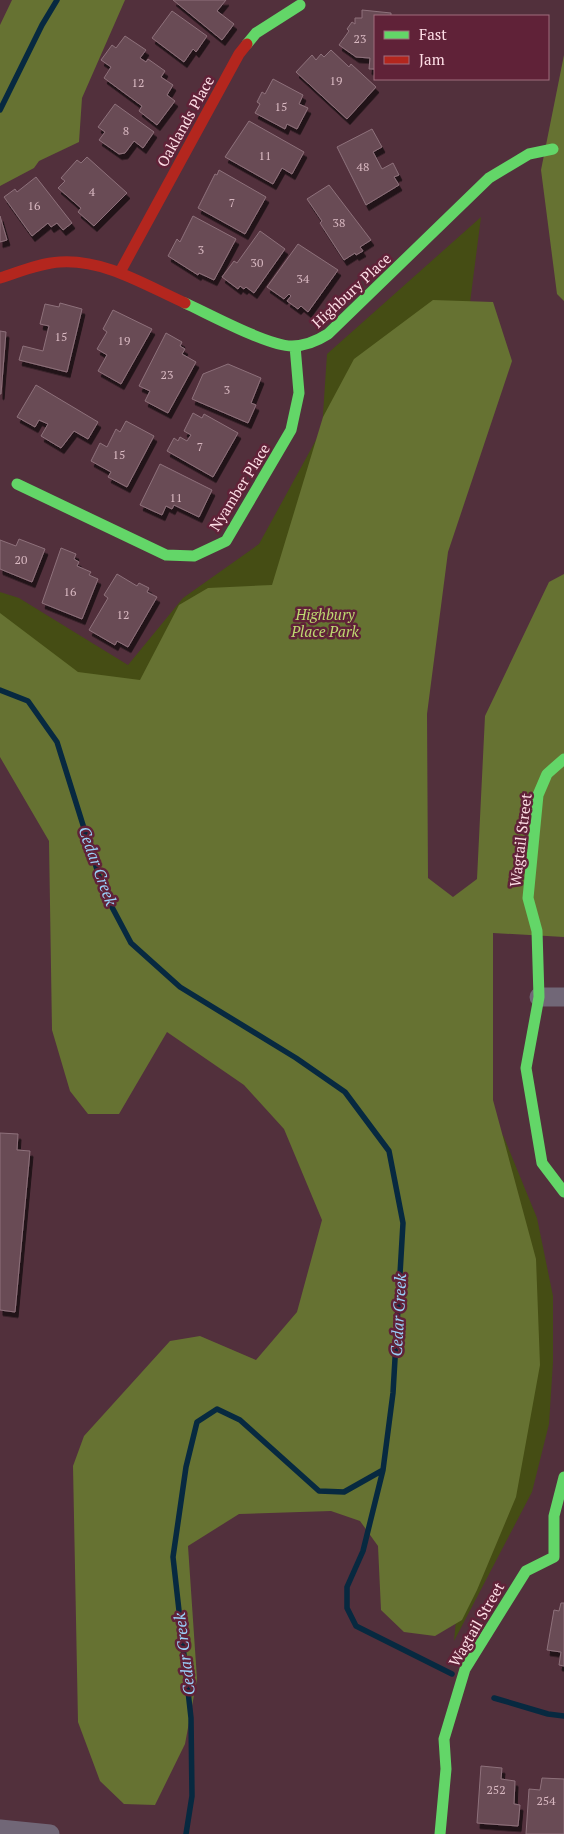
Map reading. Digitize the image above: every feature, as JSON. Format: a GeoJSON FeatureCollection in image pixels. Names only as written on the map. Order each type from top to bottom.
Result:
{"type":"FeatureCollection","features":[{"type":"Feature","properties":{"kind":"street","name":"Oaklands Place"},"geometry":{"type":"LineString","coordinates":[[120,272],[239,54],[256,33],[300,5]]}},
{"type":"Feature","properties":{"kind":"street","name":"Highbury Place"},"geometry":{"type":"LineString","coordinates":[[0,278],[42,265],[61,262],[100,265],[120,272],[277,344],[295,346],[310,344],[328,334],[489,178],[511,163],[529,154],[552,149]]}},
{"type":"Feature","properties":{"kind":"street","name":"Nyamber Place"},"geometry":{"type":"LineString","coordinates":[[17,484],[166,555],[194,556],[226,541],[291,430],[299,392],[295,346]]}},
{"type":"Feature","properties":{"kind":"street","name":"Wagtail Street"},"geometry":{"type":"LineString","coordinates":[[564,759],[547,774],[538,795],[528,898],[537,931],[539,997],[526,1068],[542,1163],[552,1179],[564,1192]]}},
{"type":"Feature","properties":{"kind":"street"},"geometry":{"type":"LineString","coordinates":[[539,997],[564,997]]}},
{"type":"Feature","properties":{"kind":"street","name":"Wagtail Street"},"geometry":{"type":"LineString","coordinates":[[440,1834],[446,1769],[444,1739],[465,1669],[526,1571],[559,1557],[554,1516],[564,1477]]}},
{"type":"Feature","properties":{"kind":"street"},"geometry":{"type":"LineString","coordinates":[[12,1832],[50,1834]]}},
{"type":"Feature","properties":{"kind":"green space"},"geometry":{"type":"Polygon","coordinates":[[[12,0],[125,0],[82,98],[79,142],[39,161],[34,168],[0,186],[0,25],[12,0]]]}},
{"type":"Feature","properties":{"kind":"green space"},"geometry":{"type":"Polygon","coordinates":[[[564,55],[564,301],[557,294],[541,170],[564,55]]]}},
{"type":"Feature","properties":{"kind":"green space","name":"Highbury Place Park"},"geometry":{"type":"Polygon","coordinates":[[[481,217],[415,731],[0,708],[0,592],[19,598],[128,665],[183,598],[259,544],[322,429],[327,354],[481,217]]]}},
{"type":"Feature","properties":{"kind":"green space"},"geometry":{"type":"Polygon","coordinates":[[[433,300],[493,302],[512,361],[448,552],[427,714],[428,878],[453,897],[477,879],[485,716],[549,582],[564,574],[564,937],[493,933],[493,1100],[536,1259],[540,1365],[516,1497],[477,1590],[462,1620],[435,1636],[404,1632],[381,1610],[378,1546],[360,1521],[331,1511],[239,1514],[188,1546],[197,1679],[185,1744],[155,1805],[124,1804],[100,1781],[78,1722],[73,1466],[84,1436],[170,1341],[200,1336],[256,1360],[297,1312],[322,1220],[284,1129],[244,1085],[167,1032],[119,1114],[88,1114],[70,1091],[52,1030],[49,841],[0,757],[0,613],[78,672],[140,680],[179,605],[208,588],[272,585],[323,417],[354,359],[433,300]]]}},
{"type":"Feature","properties":{"kind":"green space"},"geometry":{"type":"Polygon","coordinates":[[[503,1135],[537,1218],[553,1296],[553,1362],[549,1424],[532,1492],[454,1641],[503,1135]]]}},
{"type":"Feature","properties":{"kind":"building"},"geometry":{"type":"Polygon","coordinates":[[[173,0],[226,0],[217,11],[234,24],[222,40],[173,0]]]}},
{"type":"Feature","properties":{"kind":"building"},"geometry":{"type":"Polygon","coordinates":[[[362,10],[391,13],[391,15],[374,15],[374,69],[369,69],[370,58],[356,57],[339,45],[349,31],[347,29],[352,22],[355,24],[355,18],[362,18],[362,10]]]}},
{"type":"Feature","properties":{"kind":"building"},"geometry":{"type":"Polygon","coordinates":[[[172,11],[207,36],[196,52],[193,49],[184,62],[152,38],[172,11]]]}},
{"type":"Feature","properties":{"kind":"building"},"geometry":{"type":"Polygon","coordinates":[[[125,36],[146,50],[140,58],[146,62],[148,59],[165,71],[161,77],[173,85],[167,95],[175,101],[157,125],[139,111],[142,106],[104,78],[111,67],[101,60],[112,45],[116,48],[125,36]]]}},
{"type":"Feature","properties":{"kind":"building"},"geometry":{"type":"Polygon","coordinates":[[[331,50],[349,67],[351,64],[376,87],[347,119],[296,72],[312,55],[316,60],[321,54],[324,57],[331,50]]]}},
{"type":"Feature","properties":{"kind":"building"},"geometry":{"type":"Polygon","coordinates":[[[273,79],[303,95],[299,104],[308,108],[297,129],[287,124],[285,129],[255,113],[260,104],[257,102],[262,92],[265,94],[273,79]]]}},
{"type":"Feature","properties":{"kind":"building"},"geometry":{"type":"Polygon","coordinates":[[[115,104],[154,132],[143,148],[134,141],[125,153],[119,154],[99,140],[105,132],[98,127],[115,104]]]}},
{"type":"Feature","properties":{"kind":"building"},"geometry":{"type":"Polygon","coordinates":[[[249,121],[304,152],[292,174],[282,168],[273,184],[225,157],[249,121]]]}},
{"type":"Feature","properties":{"kind":"building"},"geometry":{"type":"Polygon","coordinates":[[[372,129],[382,147],[373,152],[382,169],[393,163],[399,175],[394,177],[399,185],[366,205],[337,147],[372,129]]]}},
{"type":"Feature","properties":{"kind":"building"},"geometry":{"type":"Polygon","coordinates":[[[87,157],[127,193],[94,226],[78,212],[81,208],[58,188],[65,181],[61,178],[77,160],[81,163],[87,157]]]}},
{"type":"Feature","properties":{"kind":"building"},"geometry":{"type":"Polygon","coordinates":[[[219,170],[266,197],[245,234],[198,208],[215,174],[217,175],[219,170]]]}},
{"type":"Feature","properties":{"kind":"building"},"geometry":{"type":"Polygon","coordinates":[[[36,177],[72,223],[63,230],[57,223],[51,227],[48,223],[32,236],[4,197],[15,189],[17,192],[36,177]]]}},
{"type":"Feature","properties":{"kind":"building"},"geometry":{"type":"Polygon","coordinates":[[[329,185],[371,240],[360,247],[363,251],[356,255],[355,253],[344,260],[307,199],[329,185]]]}},
{"type":"Feature","properties":{"kind":"building"},"geometry":{"type":"Polygon","coordinates":[[[0,216],[7,240],[0,242],[0,216]]]}},
{"type":"Feature","properties":{"kind":"building"},"geometry":{"type":"Polygon","coordinates":[[[193,216],[236,239],[214,280],[199,273],[198,275],[168,256],[177,239],[180,242],[193,216]]]}},
{"type":"Feature","properties":{"kind":"building"},"geometry":{"type":"Polygon","coordinates":[[[260,231],[285,249],[254,293],[246,287],[244,289],[240,286],[238,289],[222,277],[234,261],[237,263],[260,231]]]}},
{"type":"Feature","properties":{"kind":"building"},"geometry":{"type":"Polygon","coordinates":[[[298,244],[338,270],[308,312],[301,306],[298,309],[287,301],[291,296],[289,294],[284,299],[267,287],[298,244]]]}},
{"type":"Feature","properties":{"kind":"building"},"geometry":{"type":"Polygon","coordinates":[[[60,303],[82,309],[67,372],[19,360],[23,346],[43,351],[49,326],[40,324],[45,304],[59,307],[60,303]]]}},
{"type":"Feature","properties":{"kind":"building"},"geometry":{"type":"Polygon","coordinates":[[[113,310],[152,329],[121,384],[98,371],[107,355],[97,349],[107,332],[103,329],[113,310]]]}},
{"type":"Feature","properties":{"kind":"building"},"geometry":{"type":"Polygon","coordinates":[[[0,331],[6,332],[1,394],[0,394],[0,331]]]}},
{"type":"Feature","properties":{"kind":"building"},"geometry":{"type":"Polygon","coordinates":[[[166,333],[182,342],[180,346],[185,349],[182,354],[196,362],[168,413],[145,401],[150,391],[139,386],[166,333]]]}},
{"type":"Feature","properties":{"kind":"building"},"geometry":{"type":"Polygon","coordinates":[[[228,364],[261,378],[251,403],[256,405],[248,423],[192,399],[203,374],[228,364]]]}},
{"type":"Feature","properties":{"kind":"building"},"geometry":{"type":"Polygon","coordinates":[[[36,385],[98,422],[88,439],[74,431],[61,448],[41,436],[48,424],[39,420],[35,427],[17,417],[36,385]]]}},
{"type":"Feature","properties":{"kind":"building"},"geometry":{"type":"Polygon","coordinates":[[[193,413],[202,418],[204,414],[238,433],[213,477],[167,451],[174,438],[178,441],[180,437],[187,441],[191,435],[184,431],[193,413]]]}},
{"type":"Feature","properties":{"kind":"building"},"geometry":{"type":"Polygon","coordinates":[[[126,421],[154,436],[127,487],[108,477],[111,472],[91,461],[100,443],[107,447],[116,429],[120,432],[126,421]]]}},
{"type":"Feature","properties":{"kind":"building"},"geometry":{"type":"Polygon","coordinates":[[[160,464],[212,490],[199,517],[174,505],[172,509],[166,506],[162,515],[140,505],[160,464]]]}},
{"type":"Feature","properties":{"kind":"building"},"geometry":{"type":"Polygon","coordinates":[[[19,539],[45,549],[32,582],[0,569],[0,540],[16,546],[19,539]]]}},
{"type":"Feature","properties":{"kind":"building"},"geometry":{"type":"Polygon","coordinates":[[[61,548],[76,554],[74,559],[79,562],[77,566],[91,572],[89,575],[98,579],[82,619],[42,603],[61,548]]]}},
{"type":"Feature","properties":{"kind":"building"},"geometry":{"type":"Polygon","coordinates":[[[117,574],[137,586],[139,583],[149,588],[147,592],[157,597],[128,647],[117,641],[115,645],[89,630],[108,598],[104,595],[117,574]]]}},
{"type":"Feature","properties":{"kind":"building"},"geometry":{"type":"Polygon","coordinates":[[[0,1133],[18,1134],[17,1150],[30,1151],[15,1312],[0,1310],[0,1133]]]}},
{"type":"Feature","properties":{"kind":"building"},"geometry":{"type":"Polygon","coordinates":[[[561,1603],[564,1603],[564,1666],[559,1665],[561,1652],[547,1650],[554,1610],[559,1611],[561,1603]]]}},
{"type":"Feature","properties":{"kind":"building"},"geometry":{"type":"Polygon","coordinates":[[[481,1766],[502,1768],[501,1779],[515,1781],[514,1804],[520,1805],[518,1826],[477,1823],[481,1766]]]}},
{"type":"Feature","properties":{"kind":"building"},"geometry":{"type":"Polygon","coordinates":[[[542,1778],[564,1779],[564,1834],[526,1834],[529,1789],[540,1790],[542,1778]]]}},
{"type":"Feature","properties":{"kind":"waterway"},"geometry":{"type":"LineString","coordinates":[[0,110],[42,25],[57,0]]}},
{"type":"Feature","properties":{"kind":"waterway","name":"Cedar Creek"},"geometry":{"type":"LineString","coordinates":[[0,690],[28,701],[57,742],[104,892],[131,943],[180,987],[296,1058],[345,1092],[389,1151],[403,1223],[393,1393],[383,1470],[344,1492],[319,1491],[240,1420],[217,1409],[197,1422],[186,1467],[173,1557],[191,1718],[192,1796],[186,1834]]}},
{"type":"Feature","properties":{"kind":"waterway"},"geometry":{"type":"LineString","coordinates":[[383,1470],[363,1551],[347,1587],[347,1608],[356,1626],[452,1674]]}},
{"type":"Feature","properties":{"kind":"waterway"},"geometry":{"type":"LineString","coordinates":[[494,1698],[548,1714],[564,1716]]}},
{"type":"Feature","properties":{"kind":"traffic: fast"},"geometry":{"type":"LineString","coordinates":[[247,44],[256,33],[300,5]]}},
{"type":"Feature","properties":{"kind":"traffic: fast"},"geometry":{"type":"LineString","coordinates":[[185,303],[254,335],[281,345],[297,346],[315,341],[328,334],[489,178],[529,154],[553,149]]}},
{"type":"Feature","properties":{"kind":"traffic: fast"},"geometry":{"type":"LineString","coordinates":[[17,484],[166,555],[194,556],[226,541],[291,430],[299,393],[295,346]]}},
{"type":"Feature","properties":{"kind":"traffic: fast"},"geometry":{"type":"LineString","coordinates":[[564,759],[547,774],[538,795],[528,898],[537,931],[539,997],[526,1068],[542,1163],[564,1192]]}},
{"type":"Feature","properties":{"kind":"traffic: fast"},"geometry":{"type":"LineString","coordinates":[[440,1834],[446,1769],[444,1739],[465,1669],[526,1571],[554,1557],[554,1516],[564,1477]]}},
{"type":"Feature","properties":{"kind":"traffic: jam"},"geometry":{"type":"LineString","coordinates":[[120,272],[239,54],[247,44]]}},
{"type":"Feature","properties":{"kind":"traffic: jam"},"geometry":{"type":"LineString","coordinates":[[0,278],[45,264],[76,262],[108,269],[124,275],[185,303]]}}]}
